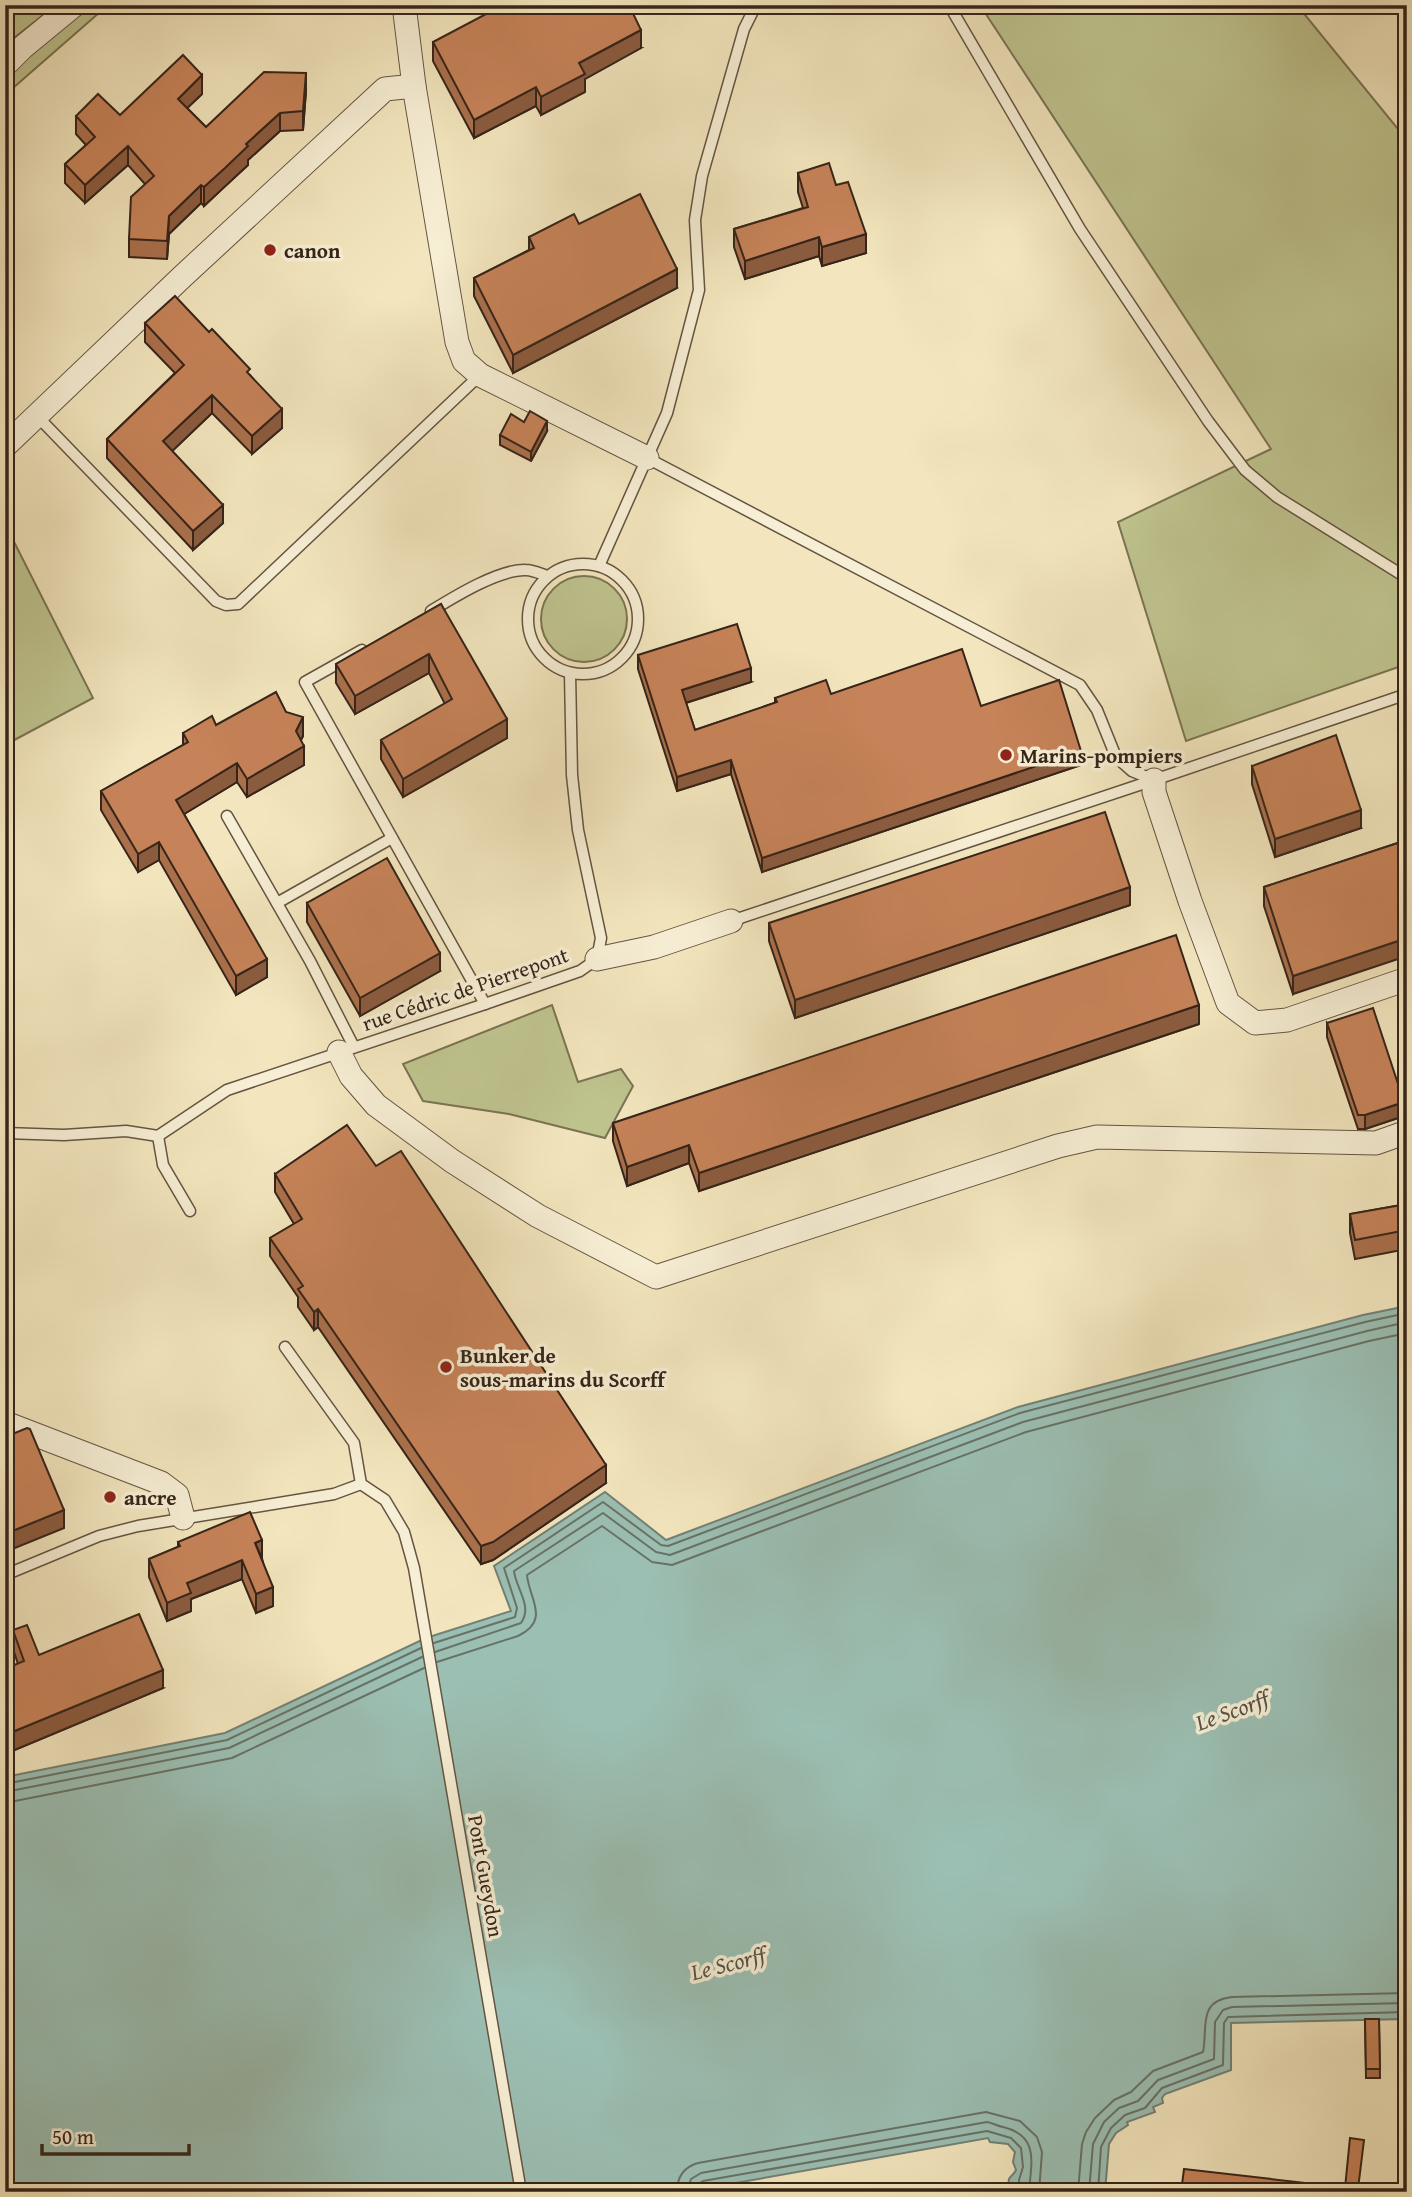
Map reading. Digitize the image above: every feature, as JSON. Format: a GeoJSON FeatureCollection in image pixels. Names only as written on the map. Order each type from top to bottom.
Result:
{"type":"FeatureCollection","features":[{"type":"Feature","properties":{"kind":"street"},"geometry":{"type":"LineString","coordinates":[[5,65],[74,5]]}},
{"type":"Feature","properties":{"kind":"street"},"geometry":{"type":"LineString","coordinates":[[404,5],[414,86],[457,342],[464,361],[480,374],[647,458]]}},
{"type":"Feature","properties":{"kind":"street"},"geometry":{"type":"LineString","coordinates":[[5,446],[385,89],[414,86]]}},
{"type":"Feature","properties":{"kind":"street"},"geometry":{"type":"LineString","coordinates":[[1154,780],[1154,792],[1190,901],[1228,1003],[1255,1023],[1287,1020],[1407,979]]}},
{"type":"Feature","properties":{"kind":"street"},"geometry":{"type":"LineString","coordinates":[[597,959],[654,947],[731,921]]}},
{"type":"Feature","properties":{"kind":"street"},"geometry":{"type":"LineString","coordinates":[[346,1050],[351,1076],[376,1105],[452,1161],[538,1216],[656,1277],[1058,1146],[1097,1137],[1376,1143],[1407,1132]]}},
{"type":"Feature","properties":{"kind":"street"},"geometry":{"type":"LineString","coordinates":[[5,1423],[161,1483],[177,1495],[183,1518]]}},
{"type":"Feature","properties":{"kind":"lane"},"geometry":{"type":"LineString","coordinates":[[599,566],[667,413],[699,290],[695,220],[702,176],[744,29],[756,5]]}},
{"type":"Feature","properties":{"kind":"lane"},"geometry":{"type":"LineString","coordinates":[[948,5],[1080,229],[1208,421],[1245,470],[1276,497],[1407,578]]}},
{"type":"Feature","properties":{"kind":"lane"},"geometry":{"type":"LineString","coordinates":[[38,416],[216,601],[226,606],[238,604],[480,374]]}},
{"type":"Feature","properties":{"kind":"lane"},"geometry":{"type":"LineString","coordinates":[[647,458],[1080,685],[1097,710],[1116,757],[1132,771],[1154,780]]}},
{"type":"Feature","properties":{"kind":"lane"},"geometry":{"type":"LineString","coordinates":[[581,563],[599,566],[615,574],[628,588],[636,604],[638,623],[633,640],[623,656],[609,667],[591,673],[570,673],[556,667],[542,656],[532,641],[528,624],[529,606],[536,590],[547,576],[563,567],[581,563]]}},
{"type":"Feature","properties":{"kind":"lane"},"geometry":{"type":"LineString","coordinates":[[425,614],[473,587],[504,575],[525,570],[547,576]]}},
{"type":"Feature","properties":{"kind":"lane"},"geometry":{"type":"LineString","coordinates":[[377,641],[305,682],[485,1004]]}},
{"type":"Feature","properties":{"kind":"lane","name":"rue Cédric de Pierrepont"},"geometry":{"type":"LineString","coordinates":[[158,1136],[227,1090],[580,971],[597,959],[601,938],[578,830],[572,775],[570,673]]}},
{"type":"Feature","properties":{"kind":"lane"},"geometry":{"type":"LineString","coordinates":[[731,921],[1407,694]]}},
{"type":"Feature","properties":{"kind":"lane"},"geometry":{"type":"LineString","coordinates":[[227,816],[277,903],[346,1050]]}},
{"type":"Feature","properties":{"kind":"lane"},"geometry":{"type":"LineString","coordinates":[[277,903],[391,838]]}},
{"type":"Feature","properties":{"kind":"lane"},"geometry":{"type":"LineString","coordinates":[[5,1133],[64,1135],[126,1131],[158,1136],[163,1165],[190,1211]]}},
{"type":"Feature","properties":{"kind":"lane"},"geometry":{"type":"LineString","coordinates":[[5,1575],[99,1536],[138,1526],[334,1494],[361,1483],[354,1443],[285,1347]]}},
{"type":"Feature","properties":{"kind":"lane","name":"Pont Gueydon"},"geometry":{"type":"LineString","coordinates":[[361,1483],[386,1500],[404,1532],[414,1568],[521,2192]]}},
{"type":"Feature","properties":{"kind":"green space"},"geometry":{"type":"Polygon","coordinates":[[[5,5],[56,5],[5,45],[5,5]]]}},
{"type":"Feature","properties":{"kind":"green space"},"geometry":{"type":"Polygon","coordinates":[[[91,5],[108,5],[5,95],[5,82],[25,58],[91,5]]]}},
{"type":"Feature","properties":{"kind":"green space"},"geometry":{"type":"Polygon","coordinates":[[[980,5],[1297,5],[1407,140],[1407,664],[1186,741],[1118,522],[1271,449],[980,5]]]}},
{"type":"Feature","properties":{"kind":"green space"},"geometry":{"type":"Polygon","coordinates":[[[5,524],[93,698],[5,745],[5,524]]]}},
{"type":"Feature","properties":{"kind":"green space"},"geometry":{"type":"Polygon","coordinates":[[[576,576],[592,576],[615,588],[624,602],[627,619],[624,636],[615,650],[592,662],[576,662],[560,655],[548,643],[541,627],[541,611],[548,595],[560,583],[576,576]]]}},
{"type":"Feature","properties":{"kind":"green space"},"geometry":{"type":"Polygon","coordinates":[[[552,1005],[578,1082],[621,1069],[633,1086],[605,1138],[509,1114],[423,1101],[403,1064],[552,1005]]]}},
{"type":"Feature","properties":{"kind":"water","name":"Le Scorff"},"geometry":{"type":"Polygon","coordinates":[[[1407,1306],[1407,2019],[1231,2023],[1231,2070],[1165,2094],[1163,2103],[1153,2107],[1155,2112],[1127,2122],[1128,2125],[1116,2133],[1109,2144],[1105,2192],[1013,2192],[1014,2186],[1009,2185],[1009,2182],[1016,2170],[1013,2162],[1015,2152],[1008,2144],[990,2142],[988,2138],[685,2192],[5,2192],[5,1777],[225,1733],[426,1638],[511,1611],[494,1566],[605,1492],[666,1540],[1018,1407],[1363,1315],[1407,1306]]]}},
{"type":"Feature","properties":{"kind":"building"},"geometry":{"type":"Polygon","coordinates":[[[503,5],[629,5],[641,30],[579,63],[585,74],[541,97],[536,87],[474,120],[433,42],[503,5]]]}},
{"type":"Feature","properties":{"kind":"building"},"geometry":{"type":"Polygon","coordinates":[[[183,55],[202,75],[178,99],[206,127],[264,72],[306,73],[303,111],[280,113],[246,144],[248,146],[225,168],[204,187],[201,185],[169,216],[167,241],[129,239],[131,197],[154,176],[128,146],[85,185],[65,164],[95,137],[76,116],[98,94],[120,115],[183,55]]]}},
{"type":"Feature","properties":{"kind":"building"},"geometry":{"type":"Polygon","coordinates":[[[829,163],[836,185],[848,182],[866,234],[822,247],[819,237],[745,261],[734,229],[808,207],[798,173],[829,163]]]}},
{"type":"Feature","properties":{"kind":"building"},"geometry":{"type":"Polygon","coordinates":[[[640,194],[677,269],[513,355],[474,278],[534,248],[529,237],[574,214],[579,224],[640,194]]]}},
{"type":"Feature","properties":{"kind":"building"},"geometry":{"type":"Polygon","coordinates":[[[175,296],[209,332],[212,329],[250,369],[247,372],[282,409],[252,436],[212,395],[163,441],[223,505],[193,531],[107,439],[184,365],[145,323],[175,296]]]}},
{"type":"Feature","properties":{"kind":"building"},"geometry":{"type":"Polygon","coordinates":[[[530,411],[547,421],[531,452],[500,435],[511,414],[524,422],[530,411]]]}},
{"type":"Feature","properties":{"kind":"building"},"geometry":{"type":"Polygon","coordinates":[[[441,604],[507,719],[403,779],[381,740],[452,699],[429,654],[355,696],[336,664],[441,604]]]}},
{"type":"Feature","properties":{"kind":"building"},"geometry":{"type":"Polygon","coordinates":[[[737,624],[751,668],[682,690],[695,730],[777,702],[775,698],[826,680],[831,694],[962,649],[981,706],[1059,680],[1081,751],[762,858],[731,760],[677,777],[638,655],[737,624]]]}},
{"type":"Feature","properties":{"kind":"building"},"geometry":{"type":"Polygon","coordinates":[[[276,692],[286,712],[303,717],[296,731],[304,746],[247,779],[237,763],[176,800],[267,959],[236,976],[159,842],[138,854],[101,791],[188,742],[183,733],[212,716],[216,725],[276,692]]]}},
{"type":"Feature","properties":{"kind":"building"},"geometry":{"type":"Polygon","coordinates":[[[1336,735],[1361,810],[1275,839],[1252,766],[1336,735]]]}},
{"type":"Feature","properties":{"kind":"building"},"geometry":{"type":"Polygon","coordinates":[[[1105,812],[1130,887],[795,1000],[769,923],[1105,812]]]}},
{"type":"Feature","properties":{"kind":"building"},"geometry":{"type":"Polygon","coordinates":[[[1407,840],[1407,938],[1293,976],[1264,887],[1407,840]]]}},
{"type":"Feature","properties":{"kind":"building"},"geometry":{"type":"Polygon","coordinates":[[[387,858],[440,953],[360,998],[307,903],[387,858]]]}},
{"type":"Feature","properties":{"kind":"building"},"geometry":{"type":"Polygon","coordinates":[[[1176,935],[1199,1005],[699,1173],[689,1145],[627,1167],[613,1123],[1176,935]]]}},
{"type":"Feature","properties":{"kind":"building"},"geometry":{"type":"Polygon","coordinates":[[[1373,1008],[1404,1102],[1358,1115],[1327,1023],[1373,1008]]]}},
{"type":"Feature","properties":{"kind":"building","name":"Bunker de sous-marins du Scorff"},"geometry":{"type":"Polygon","coordinates":[[[347,1125],[376,1166],[401,1151],[606,1465],[493,1542],[481,1546],[318,1309],[314,1312],[298,1289],[303,1286],[270,1238],[302,1219],[275,1174],[347,1125]]]}},
{"type":"Feature","properties":{"kind":"building"},"geometry":{"type":"Polygon","coordinates":[[[1407,1204],[1407,1230],[1355,1240],[1350,1214],[1407,1204]]]}},
{"type":"Feature","properties":{"kind":"building"},"geometry":{"type":"Polygon","coordinates":[[[30,1429],[64,1510],[5,1534],[5,1437],[30,1429]]]}},
{"type":"Feature","properties":{"kind":"building"},"geometry":{"type":"Polygon","coordinates":[[[250,1512],[262,1540],[255,1543],[273,1587],[256,1594],[242,1560],[187,1583],[191,1593],[167,1603],[149,1559],[180,1546],[178,1542],[250,1512]]]}},
{"type":"Feature","properties":{"kind":"building"},"geometry":{"type":"Polygon","coordinates":[[[139,1614],[163,1670],[5,1735],[5,1669],[24,1661],[13,1630],[27,1625],[39,1655],[139,1614]]]}},
{"type":"Feature","properties":{"kind":"building"},"geometry":{"type":"Polygon","coordinates":[[[1365,2019],[1379,2019],[1380,2069],[1366,2069],[1365,2019]]]}},
{"type":"Feature","properties":{"kind":"building"},"geometry":{"type":"Polygon","coordinates":[[[1350,2138],[1364,2140],[1358,2189],[1345,2188],[1350,2138]]]}},
{"type":"Feature","properties":{"kind":"building"},"geometry":{"type":"Polygon","coordinates":[[[1184,2169],[1358,2189],[1359,2183],[1377,2185],[1376,2192],[1181,2192],[1184,2169]]]}},
{"type":"Feature","properties":{"kind":"place","name":"canon"},"geometry":{"type":"Point","coordinates":[270,250]}},
{"type":"Feature","properties":{"kind":"place","name":"Marins-pompiers"},"geometry":{"type":"Point","coordinates":[1006,755]}},
{"type":"Feature","properties":{"kind":"place","name":"Bunker de sous-marins du Scorff"},"geometry":{"type":"Point","coordinates":[446,1367]}},
{"type":"Feature","properties":{"kind":"place","name":"ancre"},"geometry":{"type":"Point","coordinates":[110,1497]}}]}
